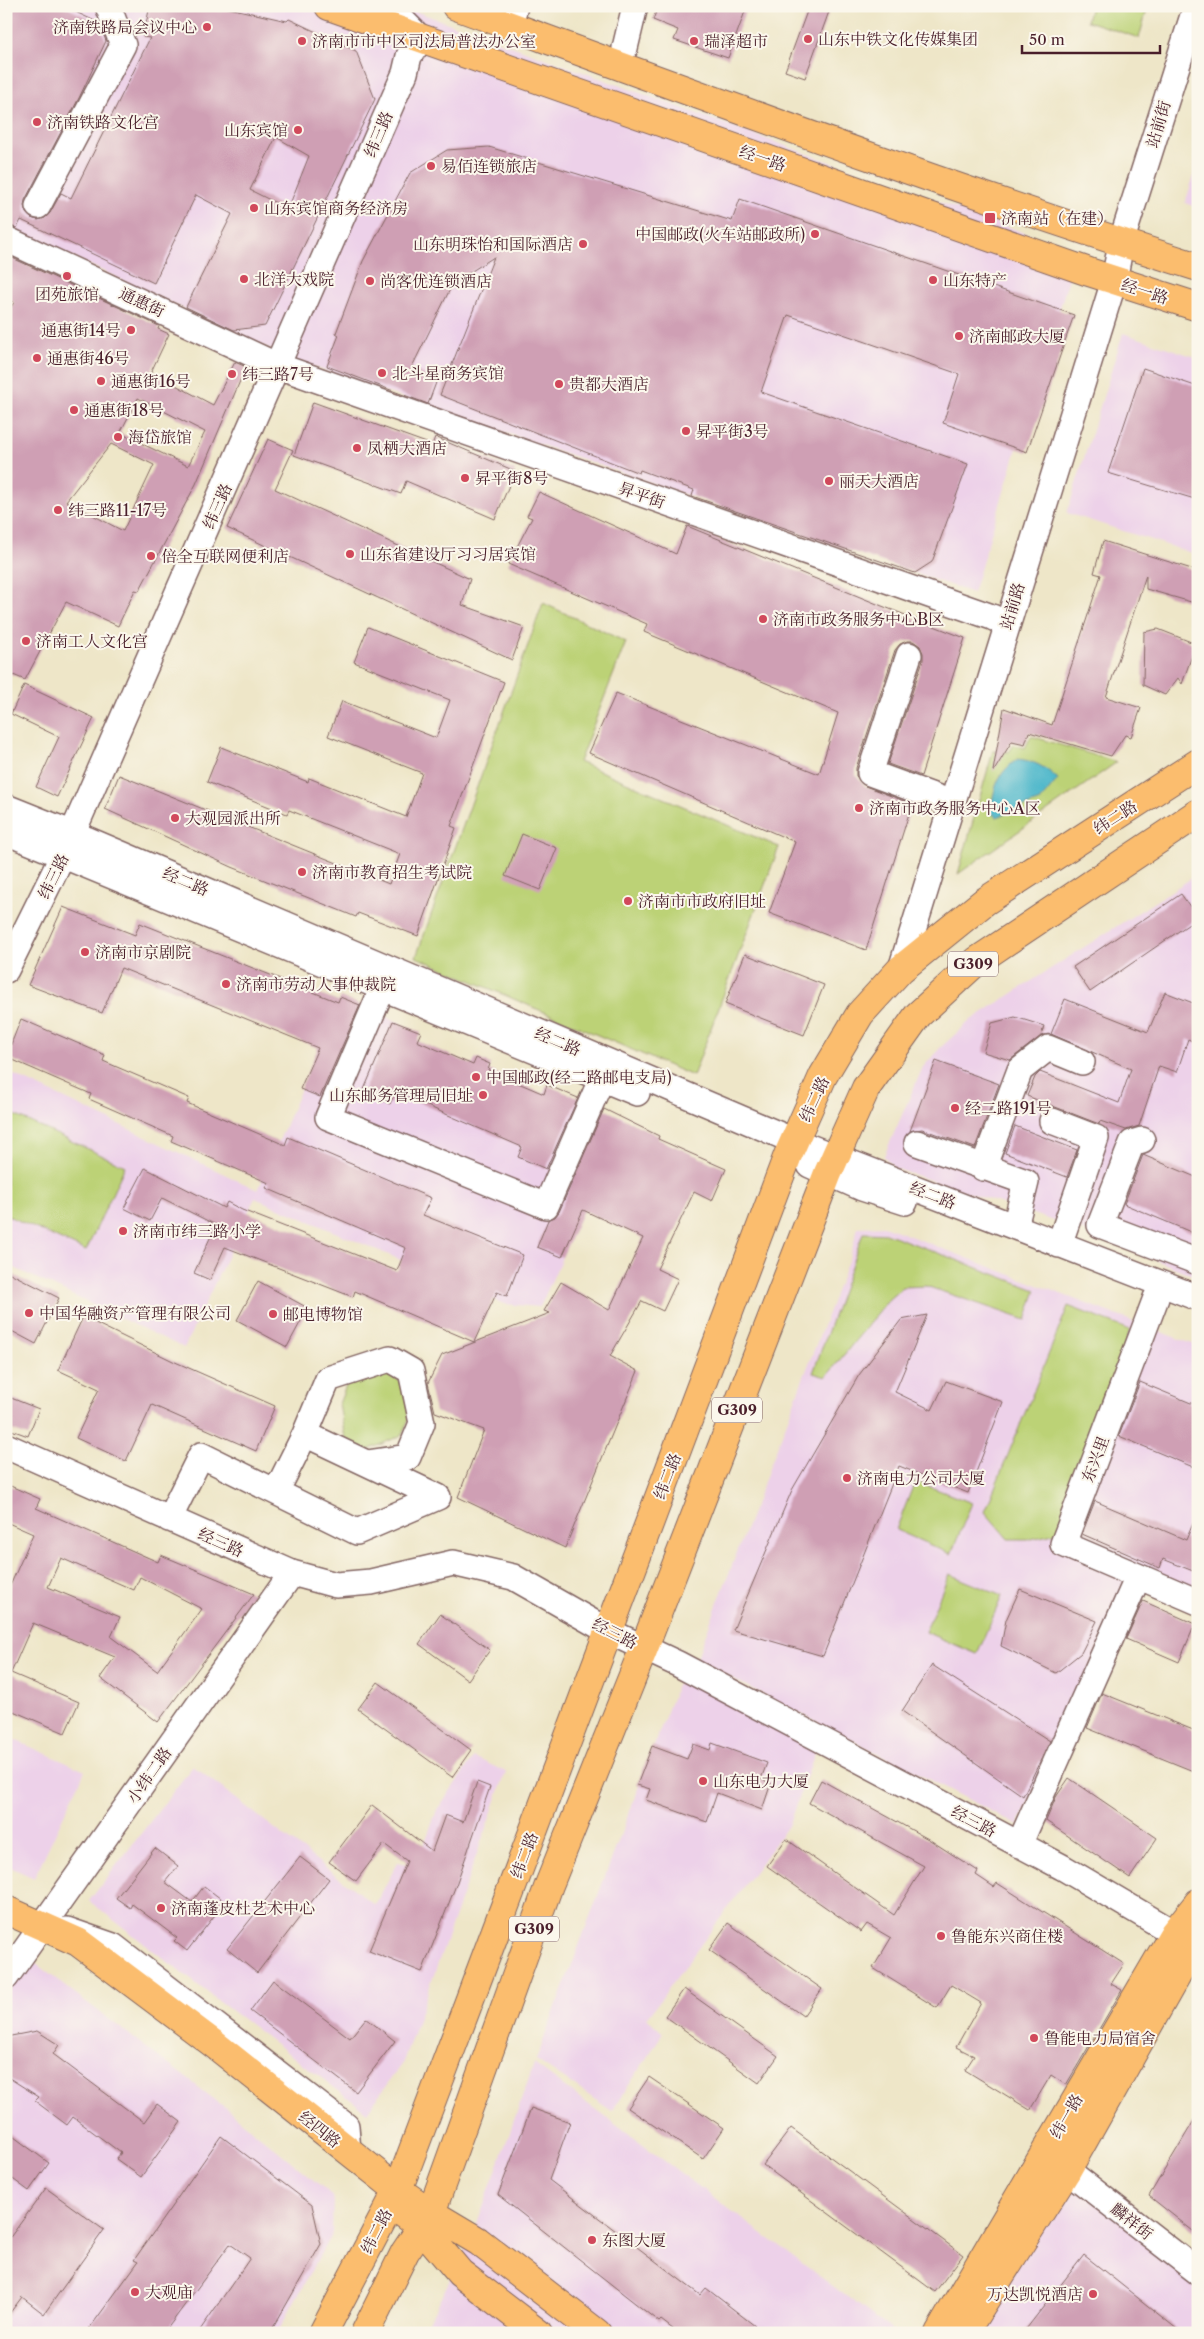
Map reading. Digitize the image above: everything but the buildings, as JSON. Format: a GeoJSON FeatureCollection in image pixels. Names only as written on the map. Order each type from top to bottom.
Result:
{"type":"FeatureCollection","features":[{"type":"Feature","properties":{"kind":"main road","name":"经一路"},"geometry":{"type":"LineString","coordinates":[[329,6],[1114,281],[1198,307]]}},
{"type":"Feature","properties":{"kind":"main road"},"geometry":{"type":"LineString","coordinates":[[456,6],[513,16],[779,124],[1121,243],[1198,267]]}},
{"type":"Feature","properties":{"kind":"main road","name":"纬二路"},"geometry":{"type":"LineString","coordinates":[[323,2333],[394,2197],[791,1148],[823,1076],[860,1014],[900,969],[984,902],[1198,762]]}},
{"type":"Feature","properties":{"kind":"main road","name":"G309"},"geometry":{"type":"LineString","coordinates":[[364,2333],[405,2252],[426,2220],[549,1885],[644,1648],[832,1165],[866,1088],[918,1015],[977,961],[1198,814]]}},
{"type":"Feature","properties":{"kind":"main road","name":"纬一路"},"geometry":{"type":"LineString","coordinates":[[964,2333],[1067,2170],[1190,1939],[1198,1903]]}},
{"type":"Feature","properties":{"kind":"main road","name":"经四路"},"geometry":{"type":"LineString","coordinates":[[6,1910],[78,1942],[214,2044],[348,2151],[394,2197]]}},
{"type":"Feature","properties":{"kind":"main road","name":"经四路"},"geometry":{"type":"LineString","coordinates":[[43,1925],[61,1948],[394,2197],[426,2220],[478,2241],[597,2333]]}},
{"type":"Feature","properties":{"kind":"main road","name":"纬一路"},"geometry":{"type":"LineString","coordinates":[[939,2333],[1190,1939]]}},
{"type":"Feature","properties":{"kind":"main road","name":"经四路"},"geometry":{"type":"LineString","coordinates":[[426,2220],[460,2273],[538,2333]]}},
{"type":"Feature","properties":{"kind":"street"},"geometry":{"type":"LineString","coordinates":[[38,206],[123,45],[108,6]]}},
{"type":"Feature","properties":{"kind":"street"},"geometry":{"type":"LineString","coordinates":[[388,6],[421,39]]}},
{"type":"Feature","properties":{"kind":"street"},"geometry":{"type":"LineString","coordinates":[[625,48],[635,6]]}},
{"type":"Feature","properties":{"kind":"street","name":"站前街"},"geometry":{"type":"LineString","coordinates":[[1121,243],[1196,6]]}},
{"type":"Feature","properties":{"kind":"street","name":"纬三路"},"geometry":{"type":"LineString","coordinates":[[6,970],[68,844],[405,74],[409,56],[421,39]]}},
{"type":"Feature","properties":{"kind":"street","name":"通惠街"},"geometry":{"type":"LineString","coordinates":[[6,239],[278,366]]}},
{"type":"Feature","properties":{"kind":"street","name":"站前路"},"geometry":{"type":"LineString","coordinates":[[900,969],[1114,281],[1121,243]]}},
{"type":"Feature","properties":{"kind":"street","name":"昇平街"},"geometry":{"type":"LineString","coordinates":[[278,366],[992,617],[1006,624]]}},
{"type":"Feature","properties":{"kind":"street"},"geometry":{"type":"LineString","coordinates":[[909,655],[870,773],[952,802]]}},
{"type":"Feature","properties":{"kind":"street","name":"经二路"},"geometry":{"type":"LineString","coordinates":[[6,807],[68,844],[383,987],[602,1078],[791,1148]]}},
{"type":"Feature","properties":{"kind":"street","name":"经二路"},"geometry":{"type":"LineString","coordinates":[[6,832],[68,844],[832,1165],[1014,1227],[1198,1298]]}},
{"type":"Feature","properties":{"kind":"street"},"geometry":{"type":"LineString","coordinates":[[383,987],[328,1117],[546,1206],[602,1078]]}},
{"type":"Feature","properties":{"kind":"street"},"geometry":{"type":"LineString","coordinates":[[983,1168],[1020,1070],[1048,1048],[1082,1062]]}},
{"type":"Feature","properties":{"kind":"street"},"geometry":{"type":"LineString","coordinates":[[1052,1121],[1096,1138],[1059,1244]]}},
{"type":"Feature","properties":{"kind":"street"},"geometry":{"type":"LineString","coordinates":[[1142,1140],[1132,1143],[1100,1225],[1198,1262]]}},
{"type":"Feature","properties":{"kind":"street"},"geometry":{"type":"LineString","coordinates":[[916,1143],[1026,1182],[1014,1227]]}},
{"type":"Feature","properties":{"kind":"street","name":"经二路"},"geometry":{"type":"LineString","coordinates":[[832,1165],[862,1188],[878,1191],[1198,1314]]}},
{"type":"Feature","properties":{"kind":"street","name":"东兴里"},"geometry":{"type":"LineString","coordinates":[[1156,1298],[1063,1544],[1198,1602]]}},
{"type":"Feature","properties":{"kind":"street"},"geometry":{"type":"LineString","coordinates":[[276,1492],[305,1434],[328,1379],[390,1359],[411,1371],[422,1423],[408,1457],[367,1463]]}},
{"type":"Feature","properties":{"kind":"street"},"geometry":{"type":"LineString","coordinates":[[169,1519],[201,1456],[357,1532],[438,1497],[305,1434]]}},
{"type":"Feature","properties":{"kind":"street","name":"经三路"},"geometry":{"type":"LineString","coordinates":[[6,1446],[292,1573],[336,1585],[371,1582],[453,1563],[513,1577],[608,1631],[644,1648],[1019,1845],[1190,1939]]}},
{"type":"Feature","properties":{"kind":"street","name":"小纬二路"},"geometry":{"type":"LineString","coordinates":[[8,1970],[43,1925],[292,1573]]}},
{"type":"Feature","properties":{"kind":"street"},"geometry":{"type":"LineString","coordinates":[[1019,1845],[1138,1577]]}},
{"type":"Feature","properties":{"kind":"street","name":"麟祥街"},"geometry":{"type":"LineString","coordinates":[[1067,2170],[1198,2272]]}},
{"type":"Feature","properties":{"kind":"shaded area"},"geometry":{"type":"Polygon","coordinates":[[[6,6],[401,6],[1077,252],[973,593],[296,361],[6,226],[6,6]]]}},
{"type":"Feature","properties":{"kind":"shaded area"},"geometry":{"type":"Polygon","coordinates":[[[1198,163],[1198,208],[1185,203],[1198,163]]]}},
{"type":"Feature","properties":{"kind":"shaded area"},"geometry":{"type":"Polygon","coordinates":[[[1123,333],[1198,358],[1198,555],[1067,513],[1123,333]]]}},
{"type":"Feature","properties":{"kind":"shaded area"},"geometry":{"type":"Polygon","coordinates":[[[1198,874],[1198,1277],[1075,1228],[894,1168],[884,1156],[923,1067],[940,1048],[971,1020],[1198,874]]]}},
{"type":"Feature","properties":{"kind":"shaded area"},"geometry":{"type":"Polygon","coordinates":[[[340,997],[401,1023],[400,1026],[415,1032],[415,1030],[421,1032],[417,1041],[472,1065],[476,1058],[490,1064],[489,1070],[543,1094],[547,1085],[567,1097],[569,1094],[624,1118],[540,1307],[504,1304],[255,1198],[184,1348],[6,1264],[6,1071],[258,1190],[340,997]]]}},
{"type":"Feature","properties":{"kind":"shaded area"},"geometry":{"type":"Polygon","coordinates":[[[884,1226],[1139,1324],[1055,1546],[1129,1581],[1018,1825],[696,1660],[851,1253],[858,1227],[884,1226]]]}},
{"type":"Feature","properties":{"kind":"shaded area"},"geometry":{"type":"Polygon","coordinates":[[[1150,1328],[1198,1346],[1198,1590],[1071,1541],[1150,1328]]]}},
{"type":"Feature","properties":{"kind":"shaded area"},"geometry":{"type":"Polygon","coordinates":[[[680,1677],[818,1745],[788,1826],[647,2018],[663,2033],[612,2111],[536,2060],[680,1677]]]}},
{"type":"Feature","properties":{"kind":"shaded area"},"geometry":{"type":"Polygon","coordinates":[[[6,1736],[85,1771],[34,1878],[6,1865],[6,1736]]]}},
{"type":"Feature","properties":{"kind":"shaded area"},"geometry":{"type":"Polygon","coordinates":[[[474,1757],[506,1772],[403,2062],[367,2112],[89,1901],[193,1766],[375,1905],[398,1862],[416,1866],[437,1810],[474,1757]]]}},
{"type":"Feature","properties":{"kind":"shaded area"},"geometry":{"type":"Polygon","coordinates":[[[31,1960],[231,2112],[333,2196],[332,2233],[277,2333],[6,2333],[6,1995],[31,1960]]]}},
{"type":"Feature","properties":{"kind":"shaded area"},"geometry":{"type":"Polygon","coordinates":[[[534,2064],[896,2333],[423,2333],[475,2230],[534,2064]]]}},
{"type":"Feature","properties":{"kind":"shaded area"},"geometry":{"type":"Polygon","coordinates":[[[1066,2174],[1198,2279],[1198,2333],[969,2333],[1066,2174]]]}},
{"type":"Feature","properties":{"kind":"green space"},"geometry":{"type":"Polygon","coordinates":[[[1091,6],[1148,6],[1139,38],[1087,21],[1091,6]]]}},
{"type":"Feature","properties":{"kind":"green space"},"geometry":{"type":"Polygon","coordinates":[[[543,603],[626,642],[579,762],[779,847],[693,1076],[416,957],[543,603]]]}},
{"type":"Feature","properties":{"kind":"green space"},"geometry":{"type":"Polygon","coordinates":[[[1031,736],[1117,762],[958,874],[993,751],[1009,752],[1014,745],[1025,748],[1031,736]]]}},
{"type":"Feature","properties":{"kind":"green space"},"geometry":{"type":"Polygon","coordinates":[[[6,1111],[125,1166],[86,1251],[6,1215],[6,1111]]]}},
{"type":"Feature","properties":{"kind":"green space"},"geometry":{"type":"Polygon","coordinates":[[[863,1233],[888,1234],[1036,1290],[1026,1320],[926,1286],[903,1287],[889,1299],[826,1377],[813,1373],[863,1233]]]}},
{"type":"Feature","properties":{"kind":"green space"},"geometry":{"type":"Polygon","coordinates":[[[1068,1306],[1130,1330],[1058,1533],[1031,1539],[1008,1539],[985,1512],[1068,1306]]]}},
{"type":"Feature","properties":{"kind":"green space"},"geometry":{"type":"Polygon","coordinates":[[[381,1370],[400,1381],[411,1414],[402,1435],[366,1451],[345,1438],[339,1404],[346,1386],[381,1370]]]}},
{"type":"Feature","properties":{"kind":"green space"},"geometry":{"type":"Polygon","coordinates":[[[915,1481],[972,1503],[951,1554],[896,1530],[915,1481]]]}},
{"type":"Feature","properties":{"kind":"green space"},"geometry":{"type":"Polygon","coordinates":[[[949,1574],[1002,1596],[977,1654],[925,1632],[949,1574]]]}},
{"type":"Feature","properties":{"kind":"water"},"geometry":{"type":"Polygon","coordinates":[[[1018,759],[1040,765],[1058,779],[1040,801],[997,817],[990,812],[995,788],[1005,770],[1018,759]]]}},
{"type":"Feature","properties":{"kind":"place","name":"济南铁路局会议中心"},"geometry":{"type":"Point","coordinates":[207,27]}},
{"type":"Feature","properties":{"kind":"place","name":"山东中铁文化传媒集团"},"geometry":{"type":"Point","coordinates":[808,39]}},
{"type":"Feature","properties":{"kind":"place","name":"济南市市中区司法局普法办公室"},"geometry":{"type":"Point","coordinates":[302,41]}},
{"type":"Feature","properties":{"kind":"place","name":"瑞泽超市"},"geometry":{"type":"Point","coordinates":[694,41]}},
{"type":"Feature","properties":{"kind":"place","name":"济南铁路文化宫"},"geometry":{"type":"Point","coordinates":[37,122]}},
{"type":"Feature","properties":{"kind":"place","name":"山东宾馆"},"geometry":{"type":"Point","coordinates":[298,130]}},
{"type":"Feature","properties":{"kind":"place","name":"易佰连锁旅店"},"geometry":{"type":"Point","coordinates":[431,166]}},
{"type":"Feature","properties":{"kind":"place","name":"山东宾馆商务经济房"},"geometry":{"type":"Point","coordinates":[254,208]}},
{"type":"Feature","properties":{"kind":"place","name":"济南站（在建）"},"geometry":{"type":"Point","coordinates":[990,218]}},
{"type":"Feature","properties":{"kind":"place","name":"中国邮政(火车站邮政所)"},"geometry":{"type":"Point","coordinates":[815,234]}},
{"type":"Feature","properties":{"kind":"place","name":"山东明珠怡和国际酒店"},"geometry":{"type":"Point","coordinates":[583,244]}},
{"type":"Feature","properties":{"kind":"place","name":"团苑旅馆"},"geometry":{"type":"Point","coordinates":[67,276]}},
{"type":"Feature","properties":{"kind":"place","name":"北洋大戏院"},"geometry":{"type":"Point","coordinates":[244,279]}},
{"type":"Feature","properties":{"kind":"place","name":"山东特产"},"geometry":{"type":"Point","coordinates":[933,280]}},
{"type":"Feature","properties":{"kind":"place","name":"尚客优连锁酒店"},"geometry":{"type":"Point","coordinates":[370,281]}},
{"type":"Feature","properties":{"kind":"place","name":"通惠街14号"},"geometry":{"type":"Point","coordinates":[131,330]}},
{"type":"Feature","properties":{"kind":"place","name":"济南邮政大厦"},"geometry":{"type":"Point","coordinates":[959,336]}},
{"type":"Feature","properties":{"kind":"place","name":"通惠街46号"},"geometry":{"type":"Point","coordinates":[37,358]}},
{"type":"Feature","properties":{"kind":"place","name":"北斗星商务宾馆"},"geometry":{"type":"Point","coordinates":[382,373]}},
{"type":"Feature","properties":{"kind":"place","name":"纬三路7号"},"geometry":{"type":"Point","coordinates":[232,374]}},
{"type":"Feature","properties":{"kind":"place","name":"通惠街16号"},"geometry":{"type":"Point","coordinates":[101,381]}},
{"type":"Feature","properties":{"kind":"place","name":"贵都大酒店"},"geometry":{"type":"Point","coordinates":[559,384]}},
{"type":"Feature","properties":{"kind":"place","name":"通惠街18号"},"geometry":{"type":"Point","coordinates":[74,410]}},
{"type":"Feature","properties":{"kind":"place","name":"昇平街3号"},"geometry":{"type":"Point","coordinates":[686,431]}},
{"type":"Feature","properties":{"kind":"place","name":"海岱旅馆"},"geometry":{"type":"Point","coordinates":[118,437]}},
{"type":"Feature","properties":{"kind":"place","name":"凤栖大酒店"},"geometry":{"type":"Point","coordinates":[357,448]}},
{"type":"Feature","properties":{"kind":"place","name":"昇平街8号"},"geometry":{"type":"Point","coordinates":[465,478]}},
{"type":"Feature","properties":{"kind":"place","name":"丽天大酒店"},"geometry":{"type":"Point","coordinates":[829,481]}},
{"type":"Feature","properties":{"kind":"place","name":"纬三路11-17号"},"geometry":{"type":"Point","coordinates":[58,510]}},
{"type":"Feature","properties":{"kind":"place","name":"山东省建设厅习习居宾馆"},"geometry":{"type":"Point","coordinates":[350,554]}},
{"type":"Feature","properties":{"kind":"place","name":"倍全互联网便利店"},"geometry":{"type":"Point","coordinates":[151,556]}},
{"type":"Feature","properties":{"kind":"place","name":"济南市政务服务中心B区"},"geometry":{"type":"Point","coordinates":[763,619]}},
{"type":"Feature","properties":{"kind":"place","name":"济南工人文化宫"},"geometry":{"type":"Point","coordinates":[26,641]}},
{"type":"Feature","properties":{"kind":"place","name":"济南市政务服务中心A区"},"geometry":{"type":"Point","coordinates":[859,808]}},
{"type":"Feature","properties":{"kind":"place","name":"大观园派出所"},"geometry":{"type":"Point","coordinates":[175,818]}},
{"type":"Feature","properties":{"kind":"place","name":"济南市教育招生考试院"},"geometry":{"type":"Point","coordinates":[302,872]}},
{"type":"Feature","properties":{"kind":"place","name":"济南市市政府旧址"},"geometry":{"type":"Point","coordinates":[628,901]}},
{"type":"Feature","properties":{"kind":"place","name":"济南市京剧院"},"geometry":{"type":"Point","coordinates":[85,952]}},
{"type":"Feature","properties":{"kind":"place","name":"济南市劳动人事仲裁院"},"geometry":{"type":"Point","coordinates":[226,984]}},
{"type":"Feature","properties":{"kind":"place","name":"中国邮政(经二路邮电支局)"},"geometry":{"type":"Point","coordinates":[476,1077]}},
{"type":"Feature","properties":{"kind":"place","name":"山东邮务管理局旧址"},"geometry":{"type":"Point","coordinates":[483,1095]}},
{"type":"Feature","properties":{"kind":"place","name":"经二路191号"},"geometry":{"type":"Point","coordinates":[955,1108]}},
{"type":"Feature","properties":{"kind":"place","name":"济南市纬三路小学"},"geometry":{"type":"Point","coordinates":[123,1231]}},
{"type":"Feature","properties":{"kind":"place","name":"中国华融资产管理有限公司"},"geometry":{"type":"Point","coordinates":[29,1313]}},
{"type":"Feature","properties":{"kind":"place","name":"邮电博物馆"},"geometry":{"type":"Point","coordinates":[273,1314]}},
{"type":"Feature","properties":{"kind":"place","name":"济南电力公司大厦"},"geometry":{"type":"Point","coordinates":[847,1478]}},
{"type":"Feature","properties":{"kind":"place","name":"山东电力大厦"},"geometry":{"type":"Point","coordinates":[703,1781]}},
{"type":"Feature","properties":{"kind":"place","name":"济南蓬皮杜艺术中心"},"geometry":{"type":"Point","coordinates":[161,1908]}},
{"type":"Feature","properties":{"kind":"place","name":"鲁能东兴商住楼"},"geometry":{"type":"Point","coordinates":[941,1936]}},
{"type":"Feature","properties":{"kind":"place","name":"鲁能电力局宿舍"},"geometry":{"type":"Point","coordinates":[1034,2038]}},
{"type":"Feature","properties":{"kind":"place","name":"东图大厦"},"geometry":{"type":"Point","coordinates":[592,2240]}},
{"type":"Feature","properties":{"kind":"place","name":"大观庙"},"geometry":{"type":"Point","coordinates":[135,2292]}},
{"type":"Feature","properties":{"kind":"place","name":"万达凯悦酒店"},"geometry":{"type":"Point","coordinates":[1093,2294]}}]}
